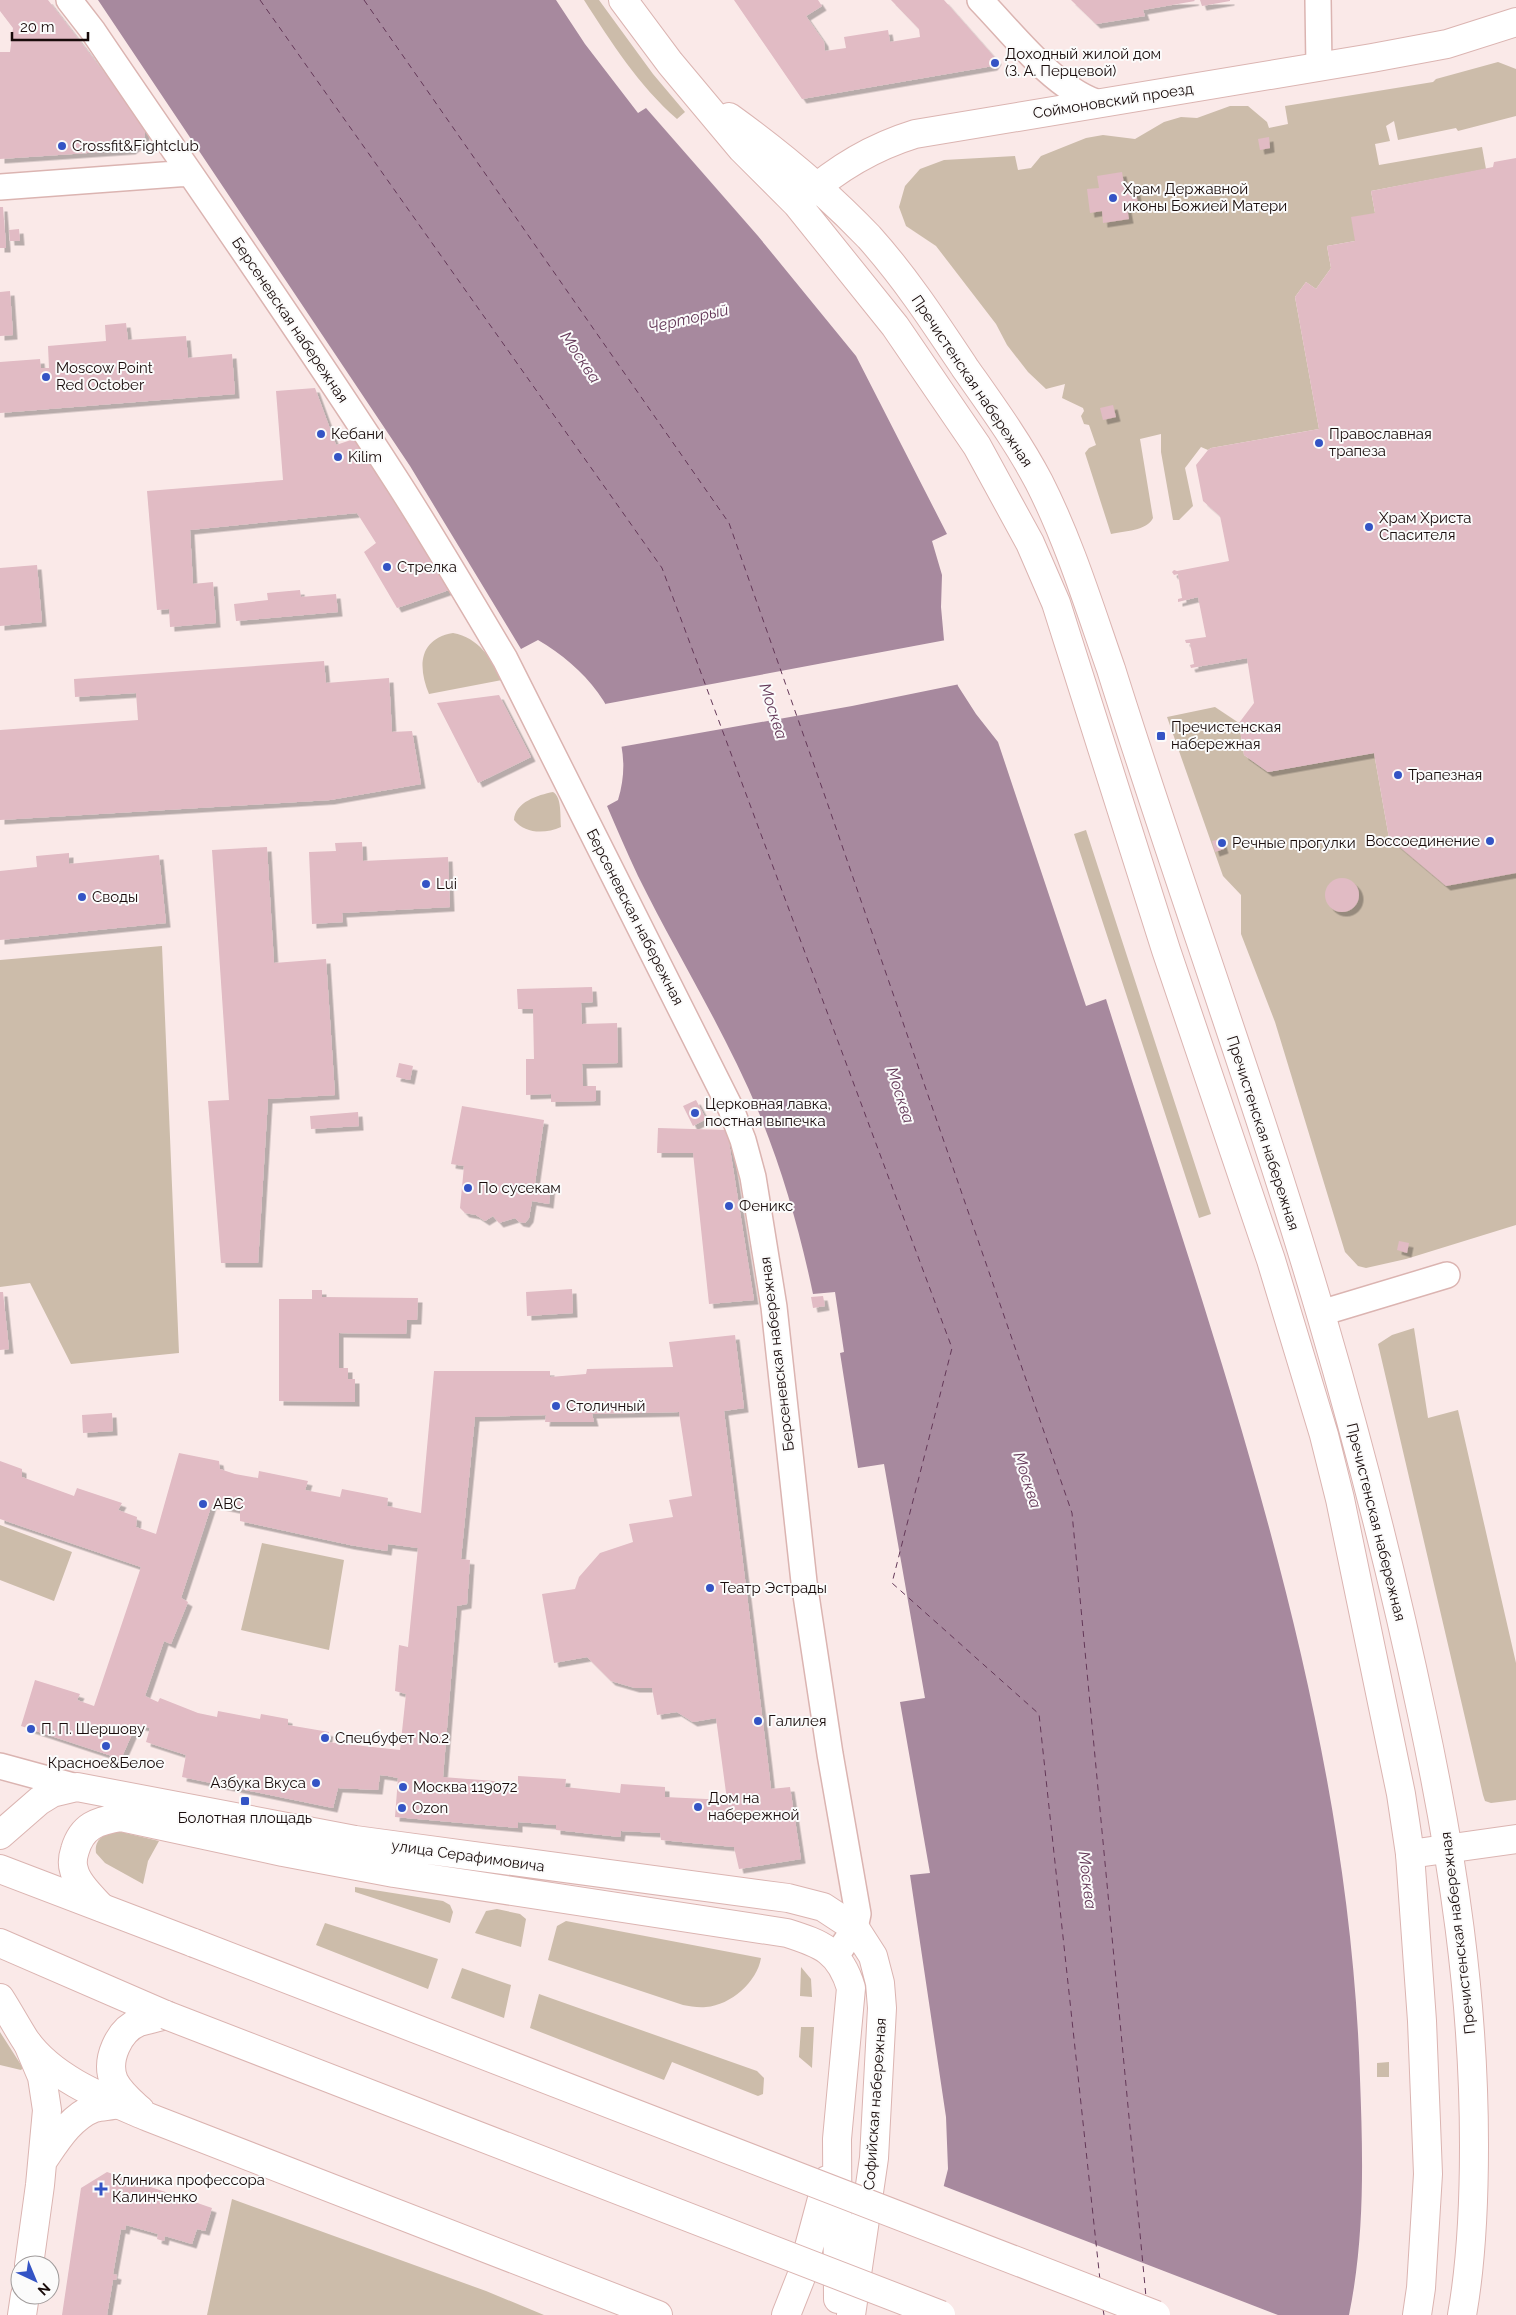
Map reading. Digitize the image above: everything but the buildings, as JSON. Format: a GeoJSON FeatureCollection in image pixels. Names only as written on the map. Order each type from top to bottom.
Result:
{"type":"FeatureCollection","features":[{"type":"Feature","properties":{"kind":"main road","name":"Пречистенская набережная"},"geometry":{"type":"LineString","coordinates":[[623,0],[670,63],[742,149],[797,204],[895,326],[967,431],[1007,499],[1030,542],[1056,603],[1166,950],[1271,1260],[1324,1435],[1340,1499],[1401,1794],[1410,1854],[1422,2021],[1428,2174],[1421,2288],[1417,2315]]}},
{"type":"Feature","properties":{"kind":"main road","name":"Соймоновский проезд"},"geometry":{"type":"LineString","coordinates":[[797,204],[817,186],[856,158],[885,143],[915,134],[1096,102],[1270,76],[1447,44],[1516,22]]}},
{"type":"Feature","properties":{"kind":"main road","name":"Соймоновский проезд"},"geometry":{"type":"LineString","coordinates":[[1447,44],[1516,41]]}},
{"type":"Feature","properties":{"kind":"main road","name":"Пречистенская набережная"},"geometry":{"type":"LineString","coordinates":[[699,96],[762,141],[817,186],[869,238],[922,305],[1007,428],[1042,491],[1085,594],[1111,669],[1263,1127],[1320,1313],[1353,1425],[1408,1651],[1450,1849],[1470,2016],[1474,2096],[1473,2221],[1462,2315]]}},
{"type":"Feature","properties":{"kind":"main road"},"geometry":{"type":"LineString","coordinates":[[0,1835],[39,1801],[52,1793],[77,1787]]}},
{"type":"Feature","properties":{"kind":"main road","name":"улица Серафимовича"},"geometry":{"type":"LineString","coordinates":[[77,1787],[346,1838],[788,1898],[823,1907],[855,1928]]}},
{"type":"Feature","properties":{"kind":"main road","name":"улица Серафимовича"},"geometry":{"type":"LineString","coordinates":[[100,1907],[80,1883],[74,1869],[74,1855],[78,1841],[86,1828],[100,1820],[121,1817],[283,1852],[394,1873],[586,1904],[787,1933],[809,1940],[836,1956]]}},
{"type":"Feature","properties":{"kind":"main road"},"geometry":{"type":"LineString","coordinates":[[1410,1854],[1516,1839]]}},
{"type":"Feature","properties":{"kind":"main road"},"geometry":{"type":"LineString","coordinates":[[0,1869],[1156,2315]]}},
{"type":"Feature","properties":{"kind":"main road","name":"Софийская набережная"},"geometry":{"type":"LineString","coordinates":[[851,2315],[874,2158],[882,2008],[880,1983],[873,1956],[855,1928]]}},
{"type":"Feature","properties":{"kind":"main road"},"geometry":{"type":"LineString","coordinates":[[0,1943],[72,1972],[166,2016],[941,2315]]}},
{"type":"Feature","properties":{"kind":"main road","name":"Софийская набережная"},"geometry":{"type":"LineString","coordinates":[[836,1956],[846,1971],[851,1988],[837,2139],[838,2315]]}},
{"type":"Feature","properties":{"kind":"main road"},"geometry":{"type":"LineString","coordinates":[[0,1998],[27,2042],[42,2077],[46,2092],[47,2126],[30,2255]]}},
{"type":"Feature","properties":{"kind":"main road"},"geometry":{"type":"LineString","coordinates":[[148,2117],[124,2096],[114,2080],[111,2067],[115,2048],[125,2032],[139,2022],[166,2016]]}},
{"type":"Feature","properties":{"kind":"main road"},"geometry":{"type":"LineString","coordinates":[[27,2042],[72,2082],[148,2117],[658,2315]]}},
{"type":"Feature","properties":{"kind":"main road"},"geometry":{"type":"LineString","coordinates":[[43,2161],[58,2138],[75,2120],[94,2108],[118,2104]]}},
{"type":"Feature","properties":{"kind":"main road"},"geometry":{"type":"LineString","coordinates":[[786,2315],[801,2277],[837,2139]]}},
{"type":"Feature","properties":{"kind":"street","name":"Берсеневская набережная"},"geometry":{"type":"LineString","coordinates":[[69,0],[93,31],[190,173],[394,476],[505,659],[731,1109],[743,1140],[753,1177],[776,1324],[786,1432],[804,1582],[830,1754],[858,1914],[855,1928]]}},
{"type":"Feature","properties":{"kind":"street"},"geometry":{"type":"LineString","coordinates":[[980,0],[1056,76],[1083,98],[1096,102]]}},
{"type":"Feature","properties":{"kind":"street"},"geometry":{"type":"LineString","coordinates":[[1318,0],[1319,67]]}},
{"type":"Feature","properties":{"kind":"street"},"geometry":{"type":"LineString","coordinates":[[0,187],[190,173]]}},
{"type":"Feature","properties":{"kind":"street"},"geometry":{"type":"LineString","coordinates":[[1320,1313],[1447,1275]]}},
{"type":"Feature","properties":{"kind":"street"},"geometry":{"type":"LineString","coordinates":[[0,1766],[77,1787]]}},
{"type":"Feature","properties":{"kind":"street"},"geometry":{"type":"LineString","coordinates":[[586,1904],[602,1899],[607,1889],[602,1878],[594,1873]]}},
{"type":"Feature","properties":{"kind":"street"},"geometry":{"type":"LineString","coordinates":[[836,1956],[855,1928]]}},
{"type":"Feature","properties":{"kind":"shaded area"},"geometry":{"type":"Polygon","coordinates":[[[584,0],[599,0],[653,74],[685,112],[677,119],[638,78],[584,0]]]}},
{"type":"Feature","properties":{"kind":"shaded area"},"geometry":{"type":"Polygon","coordinates":[[[1498,62],[1516,69],[1516,116],[1458,131],[1456,128],[1398,140],[1394,121],[1386,126],[1390,141],[1375,144],[1379,165],[1482,147],[1486,169],[1371,191],[1375,213],[1355,241],[1327,246],[1331,268],[1316,289],[1306,282],[1295,297],[1319,429],[1208,450],[1201,447],[1185,468],[1193,506],[1179,520],[1173,520],[1161,452],[1161,434],[1140,439],[1153,518],[1146,526],[1141,528],[1111,534],[1085,453],[1089,448],[1096,445],[1089,425],[1084,424],[1081,416],[1084,411],[1083,408],[1062,398],[1065,384],[1046,389],[1028,372],[1007,345],[996,324],[936,246],[906,226],[899,207],[905,186],[920,169],[944,160],[1015,156],[1018,170],[1031,168],[1041,156],[1086,138],[1103,135],[1135,139],[1164,122],[1181,117],[1197,118],[1230,106],[1248,106],[1267,122],[1269,128],[1288,124],[1285,106],[1433,82],[1436,79],[1498,62]]]}},
{"type":"Feature","properties":{"kind":"shaded area"},"geometry":{"type":"Polygon","coordinates":[[[453,633],[470,639],[477,644],[489,657],[502,680],[429,694],[423,674],[424,656],[427,648],[441,636],[453,633]]]}},
{"type":"Feature","properties":{"kind":"shaded area"},"geometry":{"type":"Polygon","coordinates":[[[1215,707],[1239,723],[1244,755],[1268,772],[1374,753],[1389,838],[1516,873],[1516,1225],[1406,1259],[1366,1268],[1358,1266],[1345,1252],[1275,1022],[1241,934],[1241,895],[1223,876],[1167,717],[1215,707]]]}},
{"type":"Feature","properties":{"kind":"shaded area"},"geometry":{"type":"Polygon","coordinates":[[[553,792],[556,794],[559,802],[561,827],[542,832],[524,828],[514,820],[518,808],[528,800],[553,792]]]}},
{"type":"Feature","properties":{"kind":"shaded area"},"geometry":{"type":"Polygon","coordinates":[[[1086,830],[1211,1214],[1199,1218],[1074,834],[1086,830]]]}},
{"type":"Feature","properties":{"kind":"shaded area"},"geometry":{"type":"Polygon","coordinates":[[[162,946],[179,1353],[71,1364],[30,1283],[0,1287],[0,960],[162,946]]]}},
{"type":"Feature","properties":{"kind":"shaded area"},"geometry":{"type":"Polygon","coordinates":[[[1414,1328],[1428,1418],[1458,1410],[1516,1663],[1516,1800],[1491,1803],[1485,1801],[1483,1795],[1378,1344],[1392,1335],[1414,1328]]]}},
{"type":"Feature","properties":{"kind":"shaded area"},"geometry":{"type":"Polygon","coordinates":[[[0,1525],[72,1552],[54,1601],[0,1580],[0,1525]]]}},
{"type":"Feature","properties":{"kind":"shaded area"},"geometry":{"type":"Polygon","coordinates":[[[262,1543],[344,1560],[329,1650],[241,1630],[262,1543]]]}},
{"type":"Feature","properties":{"kind":"shaded area"},"geometry":{"type":"Polygon","coordinates":[[[117,1831],[159,1841],[148,1861],[143,1884],[105,1863],[96,1853],[99,1840],[108,1833],[117,1831]]]}},
{"type":"Feature","properties":{"kind":"shaded area"},"geometry":{"type":"Polygon","coordinates":[[[355,1887],[443,1901],[450,1905],[453,1912],[450,1923],[355,1892],[355,1887]]]}},
{"type":"Feature","properties":{"kind":"shaded area"},"geometry":{"type":"Polygon","coordinates":[[[497,1909],[520,1914],[526,1919],[521,1947],[475,1933],[486,1911],[497,1909]]]}},
{"type":"Feature","properties":{"kind":"shaded area"},"geometry":{"type":"Polygon","coordinates":[[[566,1921],[761,1958],[759,1967],[748,1984],[725,2002],[706,2007],[683,2005],[548,1960],[557,1926],[566,1921]]]}},
{"type":"Feature","properties":{"kind":"shaded area"},"geometry":{"type":"Polygon","coordinates":[[[325,1923],[438,1959],[428,1989],[316,1945],[325,1923]]]}},
{"type":"Feature","properties":{"kind":"shaded area"},"geometry":{"type":"Polygon","coordinates":[[[801,1967],[811,1979],[812,1997],[800,1996],[801,1967]]]}},
{"type":"Feature","properties":{"kind":"shaded area"},"geometry":{"type":"Polygon","coordinates":[[[462,1968],[511,1985],[504,2018],[451,1998],[462,1968]]]}},
{"type":"Feature","properties":{"kind":"shaded area"},"geometry":{"type":"Polygon","coordinates":[[[539,1994],[757,2071],[764,2078],[763,2094],[758,2096],[672,2062],[664,2080],[530,2028],[539,1994]]]}},
{"type":"Feature","properties":{"kind":"shaded area"},"geometry":{"type":"Polygon","coordinates":[[[801,2027],[814,2027],[812,2068],[799,2057],[801,2027]]]}},
{"type":"Feature","properties":{"kind":"shaded area"},"geometry":{"type":"Polygon","coordinates":[[[0,2032],[23,2068],[21,2070],[0,2065],[0,2032]]]}},
{"type":"Feature","properties":{"kind":"shaded area"},"geometry":{"type":"Polygon","coordinates":[[[1389,2062],[1389,2077],[1377,2077],[1377,2063],[1389,2062]]]}},
{"type":"Feature","properties":{"kind":"shaded area"},"geometry":{"type":"Polygon","coordinates":[[[232,2199],[486,2291],[544,2315],[207,2315],[232,2199]]]}},
{"type":"Feature","properties":{"kind":"water"},"geometry":{"type":"Polygon","coordinates":[[[98,0],[556,0],[585,44],[638,113],[646,108],[758,236],[856,356],[947,534],[932,541],[942,575],[941,607],[944,640],[958,686],[976,714],[998,742],[1086,1006],[1106,999],[1232,1397],[1270,1532],[1304,1667],[1331,1803],[1350,1941],[1360,2079],[1362,2197],[1358,2256],[1349,2315],[911,2315],[948,2169],[946,2117],[910,1875],[930,1873],[900,1702],[925,1698],[884,1464],[858,1468],[840,1353],[844,1352],[835,1292],[813,1294],[790,1202],[776,1157],[759,1113],[731,1052],[638,876],[607,806],[618,800],[623,775],[622,751],[617,728],[607,707],[594,687],[578,669],[559,654],[538,640],[521,649],[410,466],[98,0]]]}},
{"type":"Feature","properties":{"kind":"pier"},"geometry":{"type":"Polygon","coordinates":[[[946,640],[960,684],[852,706],[620,747],[615,728],[605,704],[946,640]]]}},
{"type":"Feature","properties":{"kind":"pier"},"geometry":{"type":"Polygon","coordinates":[[[941,2185],[1278,2315],[908,2315],[941,2185]]]}},
{"type":"Feature","properties":{"kind":"ferry route"},"geometry":{"type":"LineString","coordinates":[[260,0],[662,568],[952,1348],[892,1583],[1039,1714],[1100,2280]]}},
{"type":"Feature","properties":{"kind":"ferry route"},"geometry":{"type":"LineString","coordinates":[[364,0],[729,523],[1072,1513],[1146,2297]]}},
{"type":"Feature","properties":{"kind":"ferry route"},"geometry":{"type":"LineString","coordinates":[[1103,2309],[1104,2315]]}},
{"type":"Feature","properties":{"kind":"place","name":"Доходный жилой дом (З. А. Перцевой)"},"geometry":{"type":"Point","coordinates":[995,63]}},
{"type":"Feature","properties":{"kind":"place","name":"Crossfit&Fightclub"},"geometry":{"type":"Point","coordinates":[62,146]}},
{"type":"Feature","properties":{"kind":"place","name":"Храм Державной иконы Божией Матери"},"geometry":{"type":"Point","coordinates":[1113,198]}},
{"type":"Feature","properties":{"kind":"place","name":"Moscow Point Red October"},"geometry":{"type":"Point","coordinates":[46,377]}},
{"type":"Feature","properties":{"kind":"place","name":"Кебани"},"geometry":{"type":"Point","coordinates":[321,434]}},
{"type":"Feature","properties":{"kind":"place","name":"Православная трапеза"},"geometry":{"type":"Point","coordinates":[1319,443]}},
{"type":"Feature","properties":{"kind":"place","name":"Kilim"},"geometry":{"type":"Point","coordinates":[338,457]}},
{"type":"Feature","properties":{"kind":"place","name":"Храм Христа Спасителя"},"geometry":{"type":"Point","coordinates":[1369,527]}},
{"type":"Feature","properties":{"kind":"place","name":"Стрелка"},"geometry":{"type":"Point","coordinates":[387,567]}},
{"type":"Feature","properties":{"kind":"place","name":"Пречистенская набережная"},"geometry":{"type":"Point","coordinates":[1161,736]}},
{"type":"Feature","properties":{"kind":"place","name":"Трапезная"},"geometry":{"type":"Point","coordinates":[1398,775]}},
{"type":"Feature","properties":{"kind":"place","name":"Воссоединение"},"geometry":{"type":"Point","coordinates":[1490,841]}},
{"type":"Feature","properties":{"kind":"place","name":"Речные прогулки"},"geometry":{"type":"Point","coordinates":[1222,843]}},
{"type":"Feature","properties":{"kind":"place","name":"Lui"},"geometry":{"type":"Point","coordinates":[426,884]}},
{"type":"Feature","properties":{"kind":"place","name":"Своды"},"geometry":{"type":"Point","coordinates":[82,897]}},
{"type":"Feature","properties":{"kind":"place","name":"Церковная лавка, постная выпечка"},"geometry":{"type":"Point","coordinates":[695,1113]}},
{"type":"Feature","properties":{"kind":"place","name":"По сусекам"},"geometry":{"type":"Point","coordinates":[468,1188]}},
{"type":"Feature","properties":{"kind":"place","name":"Феникс"},"geometry":{"type":"Point","coordinates":[729,1206]}},
{"type":"Feature","properties":{"kind":"place","name":"Столичный"},"geometry":{"type":"Point","coordinates":[556,1406]}},
{"type":"Feature","properties":{"kind":"place","name":"ABC"},"geometry":{"type":"Point","coordinates":[203,1504]}},
{"type":"Feature","properties":{"kind":"place","name":"Театр Эстрады"},"geometry":{"type":"Point","coordinates":[710,1588]}},
{"type":"Feature","properties":{"kind":"place","name":"Галилея"},"geometry":{"type":"Point","coordinates":[758,1721]}},
{"type":"Feature","properties":{"kind":"place","name":"П. П. Шершову"},"geometry":{"type":"Point","coordinates":[31,1729]}},
{"type":"Feature","properties":{"kind":"place","name":"Спецбуфет No.2"},"geometry":{"type":"Point","coordinates":[325,1738]}},
{"type":"Feature","properties":{"kind":"place","name":"Красное&Белое"},"geometry":{"type":"Point","coordinates":[106,1746]}},
{"type":"Feature","properties":{"kind":"place","name":"Азбука Вкуса"},"geometry":{"type":"Point","coordinates":[316,1783]}},
{"type":"Feature","properties":{"kind":"place","name":"Москва 119072"},"geometry":{"type":"Point","coordinates":[403,1787]}},
{"type":"Feature","properties":{"kind":"place","name":"Болотная площадь"},"geometry":{"type":"Point","coordinates":[245,1801]}},
{"type":"Feature","properties":{"kind":"place","name":"Дом на набережной"},"geometry":{"type":"Point","coordinates":[698,1807]}},
{"type":"Feature","properties":{"kind":"place","name":"Ozon"},"geometry":{"type":"Point","coordinates":[402,1808]}},
{"type":"Feature","properties":{"kind":"place","name":"Клиника профессора Калинченко"},"geometry":{"type":"Point","coordinates":[101,2189]}},
{"type":"Feature","properties":{"kind":"water label","name":"Черторый"},"geometry":{"type":"Point","coordinates":[688,318]}},
{"type":"Feature","properties":{"kind":"water label","name":"Москва"},"geometry":{"type":"Point","coordinates":[581,357]}},
{"type":"Feature","properties":{"kind":"water label","name":"Москва"},"geometry":{"type":"Point","coordinates":[774,711]}},
{"type":"Feature","properties":{"kind":"water label","name":"Москва"},"geometry":{"type":"Point","coordinates":[901,1095]}},
{"type":"Feature","properties":{"kind":"water label","name":"Москва"},"geometry":{"type":"Point","coordinates":[1028,1480]}},
{"type":"Feature","properties":{"kind":"water label","name":"Москва"},"geometry":{"type":"Point","coordinates":[1088,1880]}}]}
